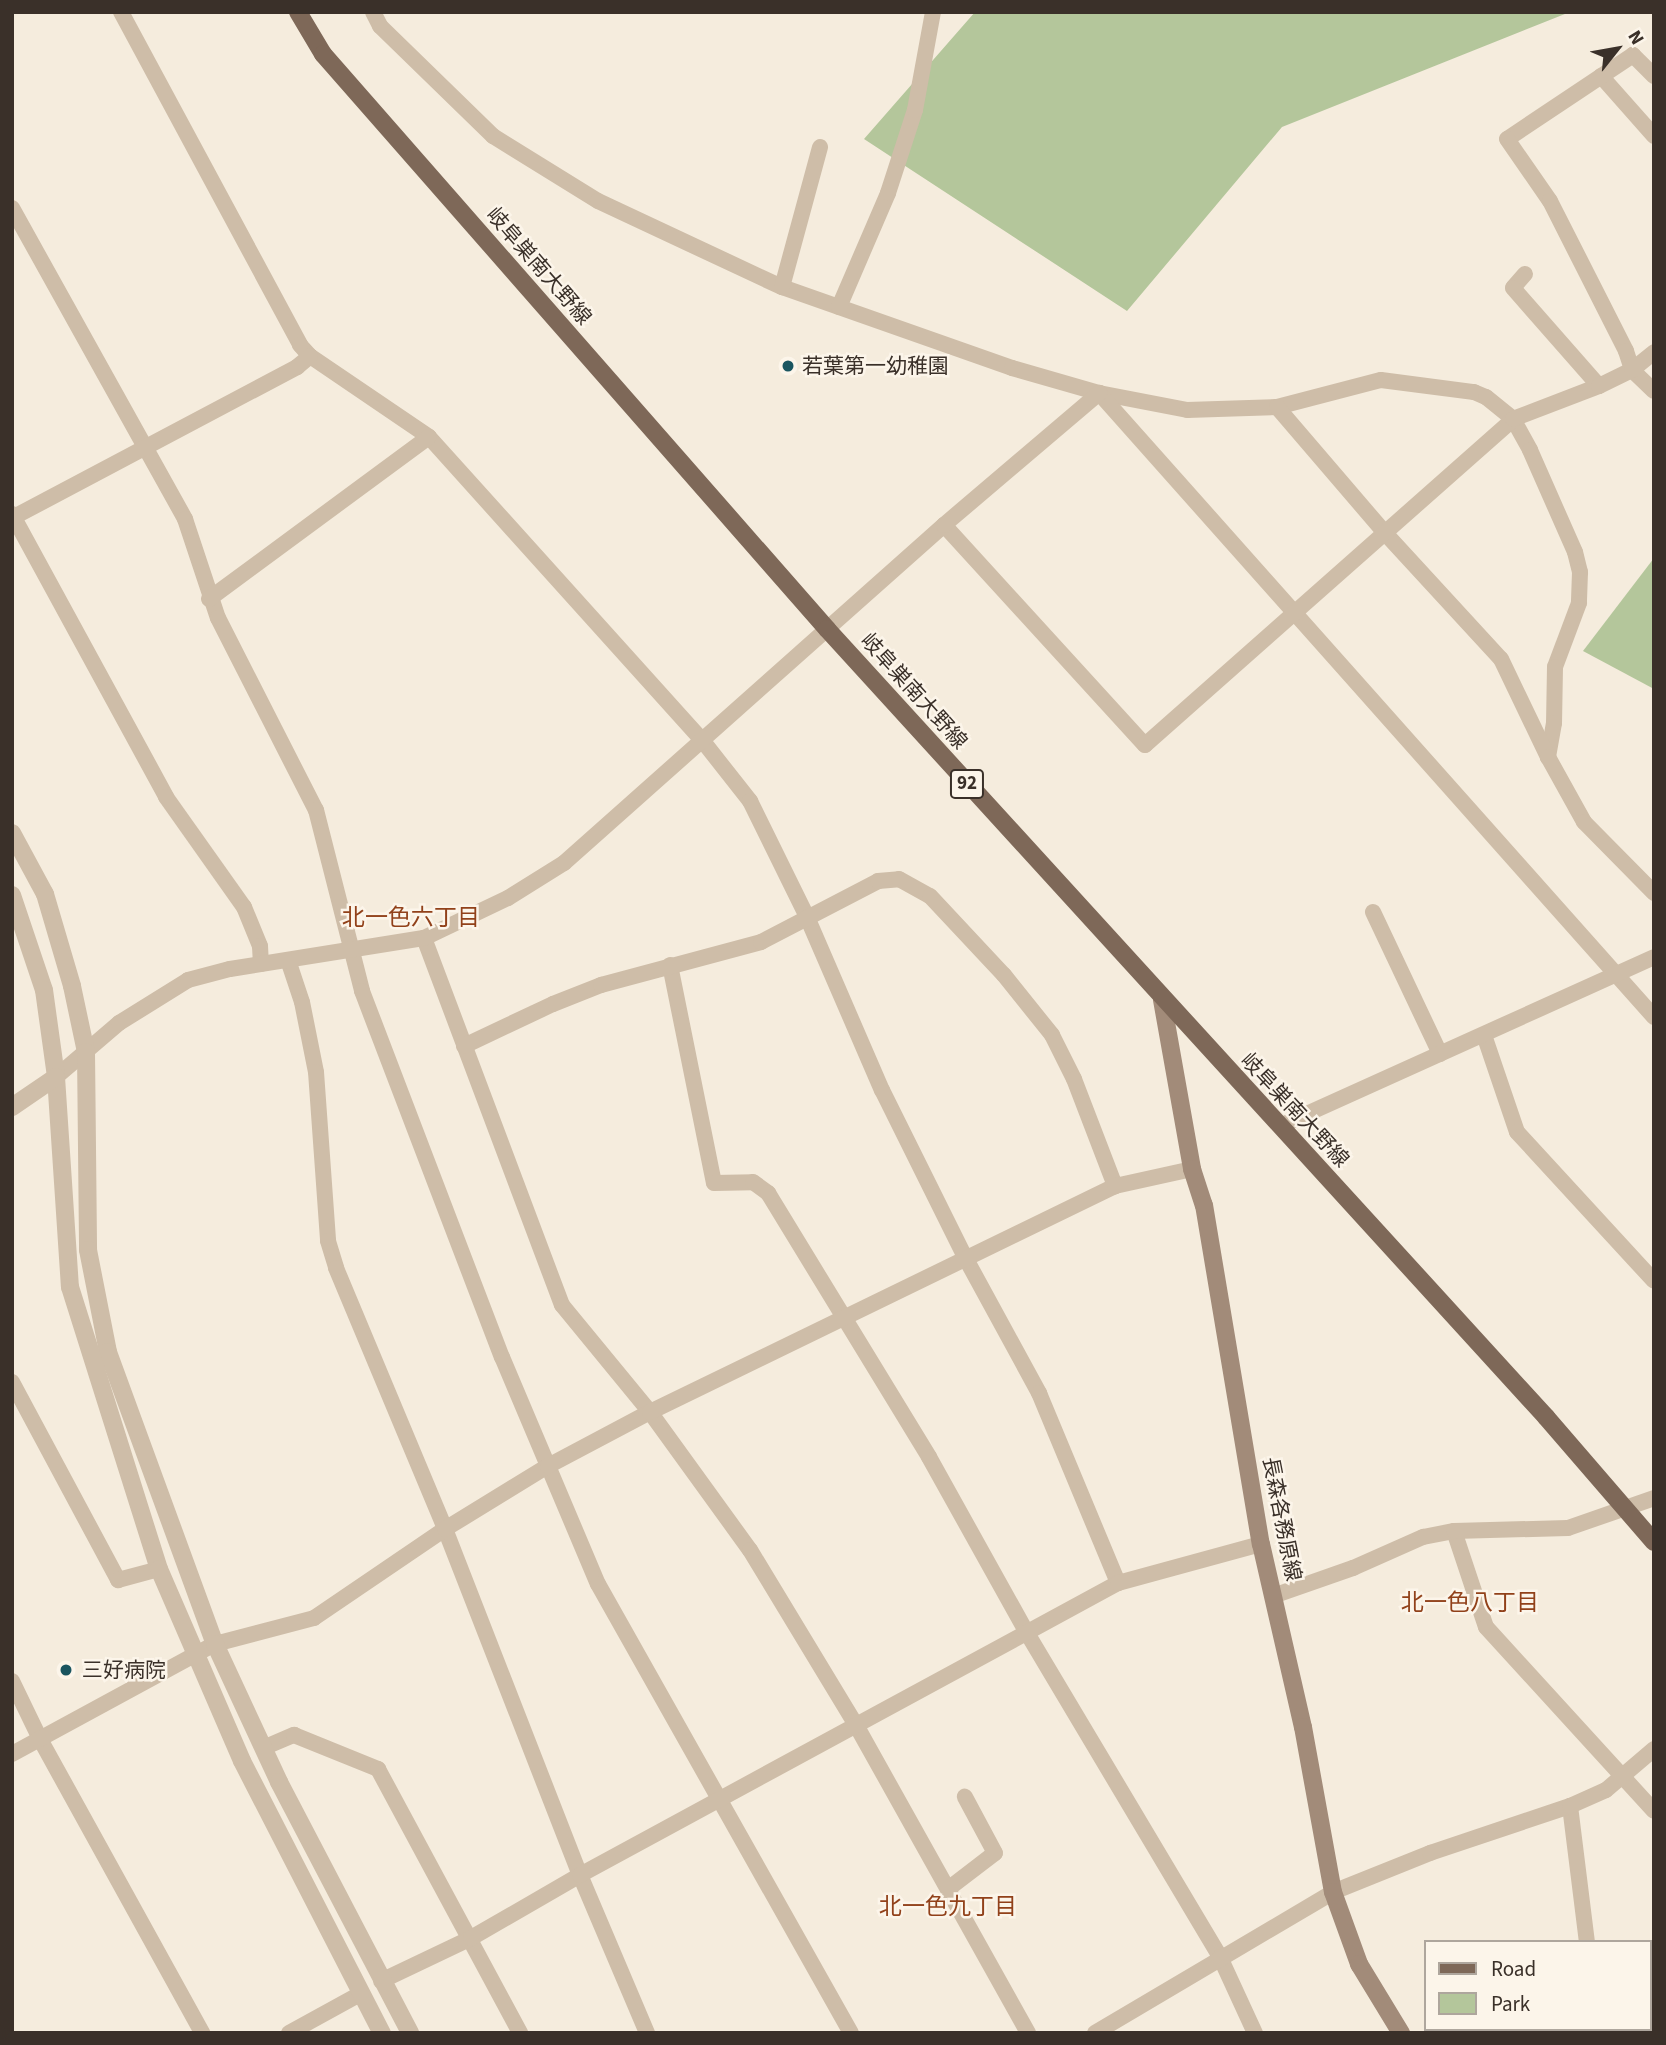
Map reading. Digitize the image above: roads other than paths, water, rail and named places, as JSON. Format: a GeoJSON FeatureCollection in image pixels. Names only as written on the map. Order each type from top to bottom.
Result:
{"type":"FeatureCollection","features":[{"type":"Feature","properties":{"kind":"main road","name":"岐阜巣南大野線"},"geometry":{"type":"LineString","coordinates":[[298,12],[323,54],[827,629],[1162,1000],[1536,1406],[1654,1542]]}},
{"type":"Feature","properties":{"kind":"main road","name":"長森各務原線"},"geometry":{"type":"LineString","coordinates":[[1162,1000],[1192,1169],[1204,1205],[1261,1544],[1303,1727],[1333,1892],[1359,1964],[1401,2033]]}},
{"type":"Feature","properties":{"kind":"street"},"geometry":{"type":"LineString","coordinates":[[121,12],[300,345],[310,356],[429,437],[702,740],[750,802],[807,917],[882,1090],[966,1259],[1039,1393],[1118,1583]]}},
{"type":"Feature","properties":{"kind":"street"},"geometry":{"type":"LineString","coordinates":[[373,12],[380,26],[493,136],[598,201],[782,288],[1012,368],[1099,393],[1187,410],[1277,407],[1381,380],[1474,392],[1513,419],[1575,552],[1580,572],[1578,603],[1555,667],[1554,723],[1548,757]]}},
{"type":"Feature","properties":{"kind":"street"},"geometry":{"type":"LineString","coordinates":[[839,307],[888,193],[915,110],[933,12]]}},
{"type":"Feature","properties":{"kind":"street"},"geometry":{"type":"LineString","coordinates":[[1654,76],[1633,55],[1507,139],[1549,201],[1626,351],[1632,370],[1654,391]]}},
{"type":"Feature","properties":{"kind":"street"},"geometry":{"type":"LineString","coordinates":[[1601,76],[1654,136]]}},
{"type":"Feature","properties":{"kind":"street"},"geometry":{"type":"LineString","coordinates":[[782,288],[821,147]]}},
{"type":"Feature","properties":{"kind":"street"},"geometry":{"type":"LineString","coordinates":[[12,208],[184,519],[209,599],[316,810],[349,950],[362,990],[502,1357],[598,1584],[851,2033]]}},
{"type":"Feature","properties":{"kind":"street"},"geometry":{"type":"LineString","coordinates":[[1525,274],[1513,288],[1599,386]]}},
{"type":"Feature","properties":{"kind":"street"},"geometry":{"type":"LineString","coordinates":[[944,525],[1145,745],[1513,419],[1599,386],[1632,370],[1654,352]]}},
{"type":"Feature","properties":{"kind":"street"},"geometry":{"type":"LineString","coordinates":[[261,964],[260,946],[244,906],[166,797],[13,517],[297,367],[310,356]]}},
{"type":"Feature","properties":{"kind":"street"},"geometry":{"type":"LineString","coordinates":[[12,1107],[55,1077],[140,1009],[188,980],[261,964],[424,938],[508,898],[564,863],[944,525],[1099,393]]}},
{"type":"Feature","properties":{"kind":"street"},"geometry":{"type":"LineString","coordinates":[[1099,393],[1654,1017]]}},
{"type":"Feature","properties":{"kind":"street"},"geometry":{"type":"LineString","coordinates":[[1277,407],[1385,533],[1501,659],[1548,757],[1584,822],[1654,893]]}},
{"type":"Feature","properties":{"kind":"street"},"geometry":{"type":"LineString","coordinates":[[209,599],[429,437]]}},
{"type":"Feature","properties":{"kind":"street"},"geometry":{"type":"LineString","coordinates":[[12,833],[44,894],[72,986],[86,1052],[89,1250],[93,1288],[108,1352],[215,1644],[263,1748],[410,2033]]}},
{"type":"Feature","properties":{"kind":"street"},"geometry":{"type":"LineString","coordinates":[[464,1046],[553,1004],[670,965],[761,942],[878,881],[899,879],[930,896],[1004,975],[1052,1035],[1074,1079],[1115,1186]]}},
{"type":"Feature","properties":{"kind":"street"},"geometry":{"type":"LineString","coordinates":[[12,895],[44,990],[55,1077],[70,1287],[159,1569],[193,1655],[242,1761],[360,1994],[383,2033]]}},
{"type":"Feature","properties":{"kind":"street"},"geometry":{"type":"LineString","coordinates":[[1373,912],[1440,1054]]}},
{"type":"Feature","properties":{"kind":"street"},"geometry":{"type":"LineString","coordinates":[[424,938],[562,1305],[650,1412],[750,1550],[856,1725],[1028,2033]]}},
{"type":"Feature","properties":{"kind":"street"},"geometry":{"type":"LineString","coordinates":[[1280,1126],[1654,957]]}},
{"type":"Feature","properties":{"kind":"street"},"geometry":{"type":"LineString","coordinates":[[288,960],[302,1002],[316,1072],[328,1241],[346,1293],[444,1530],[580,1875],[647,2033]]}},
{"type":"Feature","properties":{"kind":"street"},"geometry":{"type":"LineString","coordinates":[[670,965],[714,1183],[752,1182],[768,1193],[841,1318],[929,1457],[1027,1633],[1220,1957],[1255,2033]]}},
{"type":"Feature","properties":{"kind":"street"},"geometry":{"type":"LineString","coordinates":[[1484,1035],[1517,1132],[1654,1281]]}},
{"type":"Feature","properties":{"kind":"street"},"geometry":{"type":"LineString","coordinates":[[12,1754],[215,1644],[314,1618],[444,1530],[548,1466],[650,1412],[1115,1186],[1192,1169]]}},
{"type":"Feature","properties":{"kind":"street"},"geometry":{"type":"LineString","coordinates":[[12,1382],[118,1580],[159,1569]]}},
{"type":"Feature","properties":{"kind":"street"},"geometry":{"type":"LineString","coordinates":[[1273,1597],[1353,1568],[1423,1537],[1454,1531],[1568,1528],[1654,1498]]}},
{"type":"Feature","properties":{"kind":"street"},"geometry":{"type":"LineString","coordinates":[[1454,1531],[1486,1627],[1654,1811]]}},
{"type":"Feature","properties":{"kind":"street"},"geometry":{"type":"LineString","coordinates":[[382,1981],[471,1938],[580,1875],[1118,1583],[1261,1544]]}},
{"type":"Feature","properties":{"kind":"street"},"geometry":{"type":"LineString","coordinates":[[12,1681],[40,1739],[202,2033]]}},
{"type":"Feature","properties":{"kind":"street"},"geometry":{"type":"LineString","coordinates":[[263,1748],[294,1735],[377,1769],[471,1938],[520,2033]]}},
{"type":"Feature","properties":{"kind":"street"},"geometry":{"type":"LineString","coordinates":[[1095,2033],[1333,1892],[1430,1853],[1570,1806],[1606,1790],[1654,1749]]}},
{"type":"Feature","properties":{"kind":"street"},"geometry":{"type":"LineString","coordinates":[[948,1889],[995,1853],[965,1797]]}},
{"type":"Feature","properties":{"kind":"street"},"geometry":{"type":"LineString","coordinates":[[1570,1806],[1587,1940]]}},
{"type":"Feature","properties":{"kind":"street"},"geometry":{"type":"LineString","coordinates":[[289,2033],[360,1994]]}},
{"type":"Feature","properties":{"kind":"place","name":"若葉第一幼稚園"},"geometry":{"type":"Point","coordinates":[788,366]}},
{"type":"Feature","properties":{"kind":"place","name":"三好病院"},"geometry":{"type":"Point","coordinates":[66,1670]}},
{"type":"Feature","properties":{"kind":"district","name":"北一色六丁目"},"geometry":{"type":"Point","coordinates":[411,918]}},
{"type":"Feature","properties":{"kind":"district","name":"北一色八丁目"},"geometry":{"type":"Point","coordinates":[1470,1603]}},
{"type":"Feature","properties":{"kind":"district","name":"北一色九丁目"},"geometry":{"type":"Point","coordinates":[948,1907]}}]}
